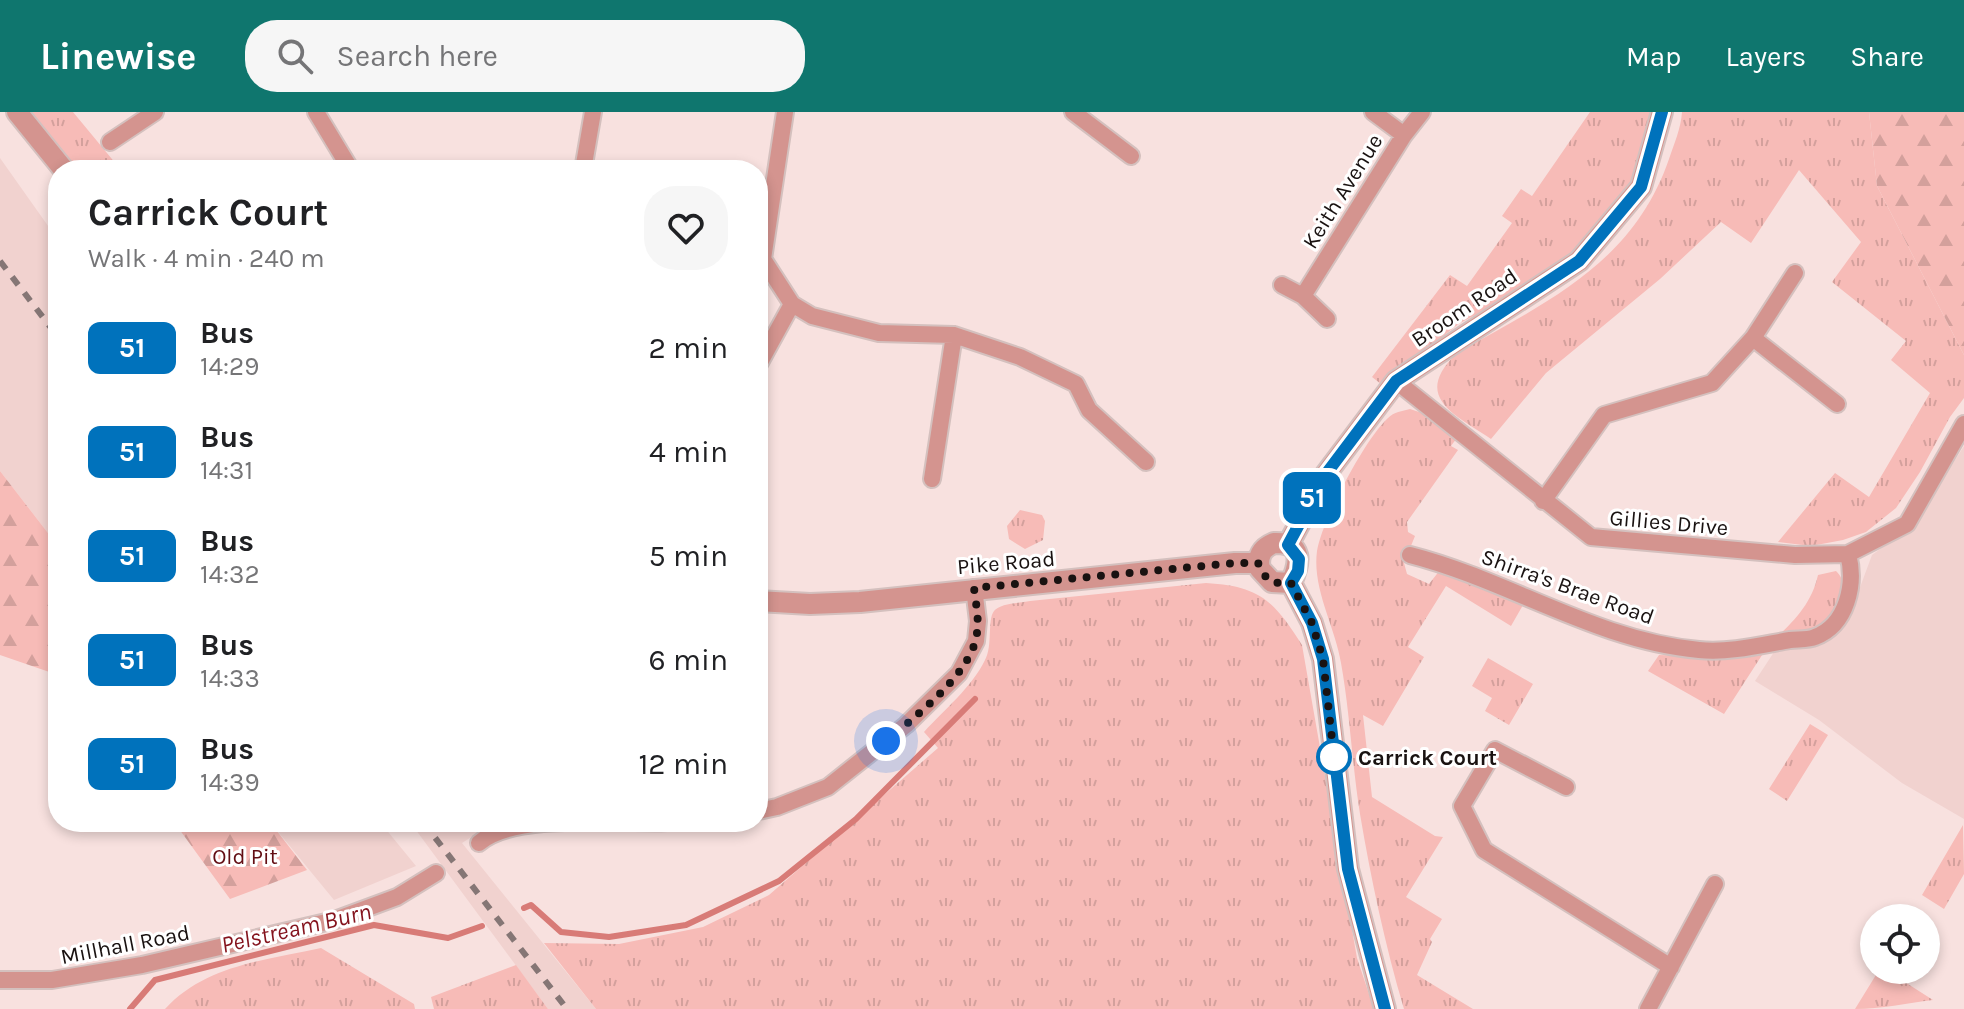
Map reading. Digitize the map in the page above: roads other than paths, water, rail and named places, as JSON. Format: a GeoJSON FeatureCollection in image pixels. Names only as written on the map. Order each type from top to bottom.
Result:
{"type":"FeatureCollection","features":[{"type":"Feature","properties":{"kind":"street"},"geometry":{"type":"LineString","coordinates":[[17,112],[56,160]]}},
{"type":"Feature","properties":{"kind":"street"},"geometry":{"type":"LineString","coordinates":[[110,142],[155,112]]}},
{"type":"Feature","properties":{"kind":"street"},"geometry":{"type":"LineString","coordinates":[[316,112],[345,160]]}},
{"type":"Feature","properties":{"kind":"street"},"geometry":{"type":"LineString","coordinates":[[585,160],[593,112]]}},
{"type":"Feature","properties":{"kind":"street"},"geometry":{"type":"LineString","coordinates":[[768,226],[785,112]]}},
{"type":"Feature","properties":{"kind":"street"},"geometry":{"type":"LineString","coordinates":[[1073,112],[1131,156]]}},
{"type":"Feature","properties":{"kind":"street"},"geometry":{"type":"LineString","coordinates":[[1373,112],[1404,135]]}},
{"type":"Feature","properties":{"kind":"street","name":"Keith Avenue"},"geometry":{"type":"LineString","coordinates":[[1303,296],[1404,135],[1422,112]]}},
{"type":"Feature","properties":{"kind":"street","name":"Broom Road"},"geometry":{"type":"LineString","coordinates":[[1288,545],[1326,474],[1396,381],[1579,261],[1641,187],[1662,112]]}},
{"type":"Feature","properties":{"kind":"street"},"geometry":{"type":"LineString","coordinates":[[768,267],[792,304],[812,316],[879,333],[954,335],[1020,357],[1076,384],[1089,410],[1146,462]]}},
{"type":"Feature","properties":{"kind":"street"},"geometry":{"type":"LineString","coordinates":[[1543,501],[1604,415],[1712,383],[1753,338],[1795,273]]}},
{"type":"Feature","properties":{"kind":"street"},"geometry":{"type":"LineString","coordinates":[[1282,285],[1303,296],[1327,319]]}},
{"type":"Feature","properties":{"kind":"street"},"geometry":{"type":"LineString","coordinates":[[768,348],[792,304]]}},
{"type":"Feature","properties":{"kind":"street"},"geometry":{"type":"LineString","coordinates":[[932,479],[954,335]]}},
{"type":"Feature","properties":{"kind":"street"},"geometry":{"type":"LineString","coordinates":[[1753,338],[1837,404]]}},
{"type":"Feature","properties":{"kind":"street","name":"Gillies Drive"},"geometry":{"type":"LineString","coordinates":[[1396,381],[1591,537],[1795,555],[1848,554]]}},
{"type":"Feature","properties":{"kind":"street"},"geometry":{"type":"LineString","coordinates":[[1848,554],[1907,524],[1964,424]]}},
{"type":"Feature","properties":{"kind":"street"},"geometry":{"type":"LineString","coordinates":[[1274,543],[1288,545],[1299,559],[1298,571],[1291,583],[1267,579],[1258,563],[1268,546],[1274,543]]}},
{"type":"Feature","properties":{"kind":"street","name":"Shirra's Brae Road"},"geometry":{"type":"LineString","coordinates":[[1410,555],[1454,566],[1628,636],[1701,650],[1755,647],[1816,637],[1846,607],[1852,569],[1848,554]]}},
{"type":"Feature","properties":{"kind":"street","name":"Pike Road"},"geometry":{"type":"LineString","coordinates":[[768,602],[860,602],[974,588],[1258,563]]}},
{"type":"Feature","properties":{"kind":"street"},"geometry":{"type":"LineString","coordinates":[[1291,583],[1312,623],[1323,659],[1348,869],[1385,1009]]}},
{"type":"Feature","properties":{"kind":"street"},"geometry":{"type":"LineString","coordinates":[[768,809],[828,787],[906,725],[959,673],[976,641],[978,621],[974,588]]}},
{"type":"Feature","properties":{"kind":"street"},"geometry":{"type":"LineString","coordinates":[[1566,787],[1495,750],[1462,806],[1484,850],[1671,967]]}},
{"type":"Feature","properties":{"kind":"street"},"geometry":{"type":"LineString","coordinates":[[479,843],[502,832]]}},
{"type":"Feature","properties":{"kind":"street","name":"Millhall Road"},"geometry":{"type":"LineString","coordinates":[[0,980],[52,980],[142,965],[335,920],[397,897],[436,873]]}},
{"type":"Feature","properties":{"kind":"street"},"geometry":{"type":"LineString","coordinates":[[1648,1009],[1715,884]]}},
{"type":"Feature","properties":{"kind":"waterway","name":"Pelstream Burn"},"geometry":{"type":"LineString","coordinates":[[524,908],[531,905],[561,932],[609,937],[686,925],[779,881],[856,819],[975,699]]}},
{"type":"Feature","properties":{"kind":"waterway","name":"Pelstream Burn"},"geometry":{"type":"LineString","coordinates":[[130,1009],[155,980],[374,925],[448,938],[482,926]]}},
{"type":"Feature","properties":{"kind":"railway"},"geometry":{"type":"LineString","coordinates":[[0,261],[48,324]]}},
{"type":"Feature","properties":{"kind":"railway"},"geometry":{"type":"LineString","coordinates":[[431,832],[567,1009]]}},
{"type":"Feature","properties":{"kind":"place","name":"Carrick Court"},"geometry":{"type":"Point","coordinates":[1334,757]}},
{"type":"Feature","properties":{"kind":"park label","name":"Old Pit"},"geometry":{"type":"Point","coordinates":[245,856]}}]}
